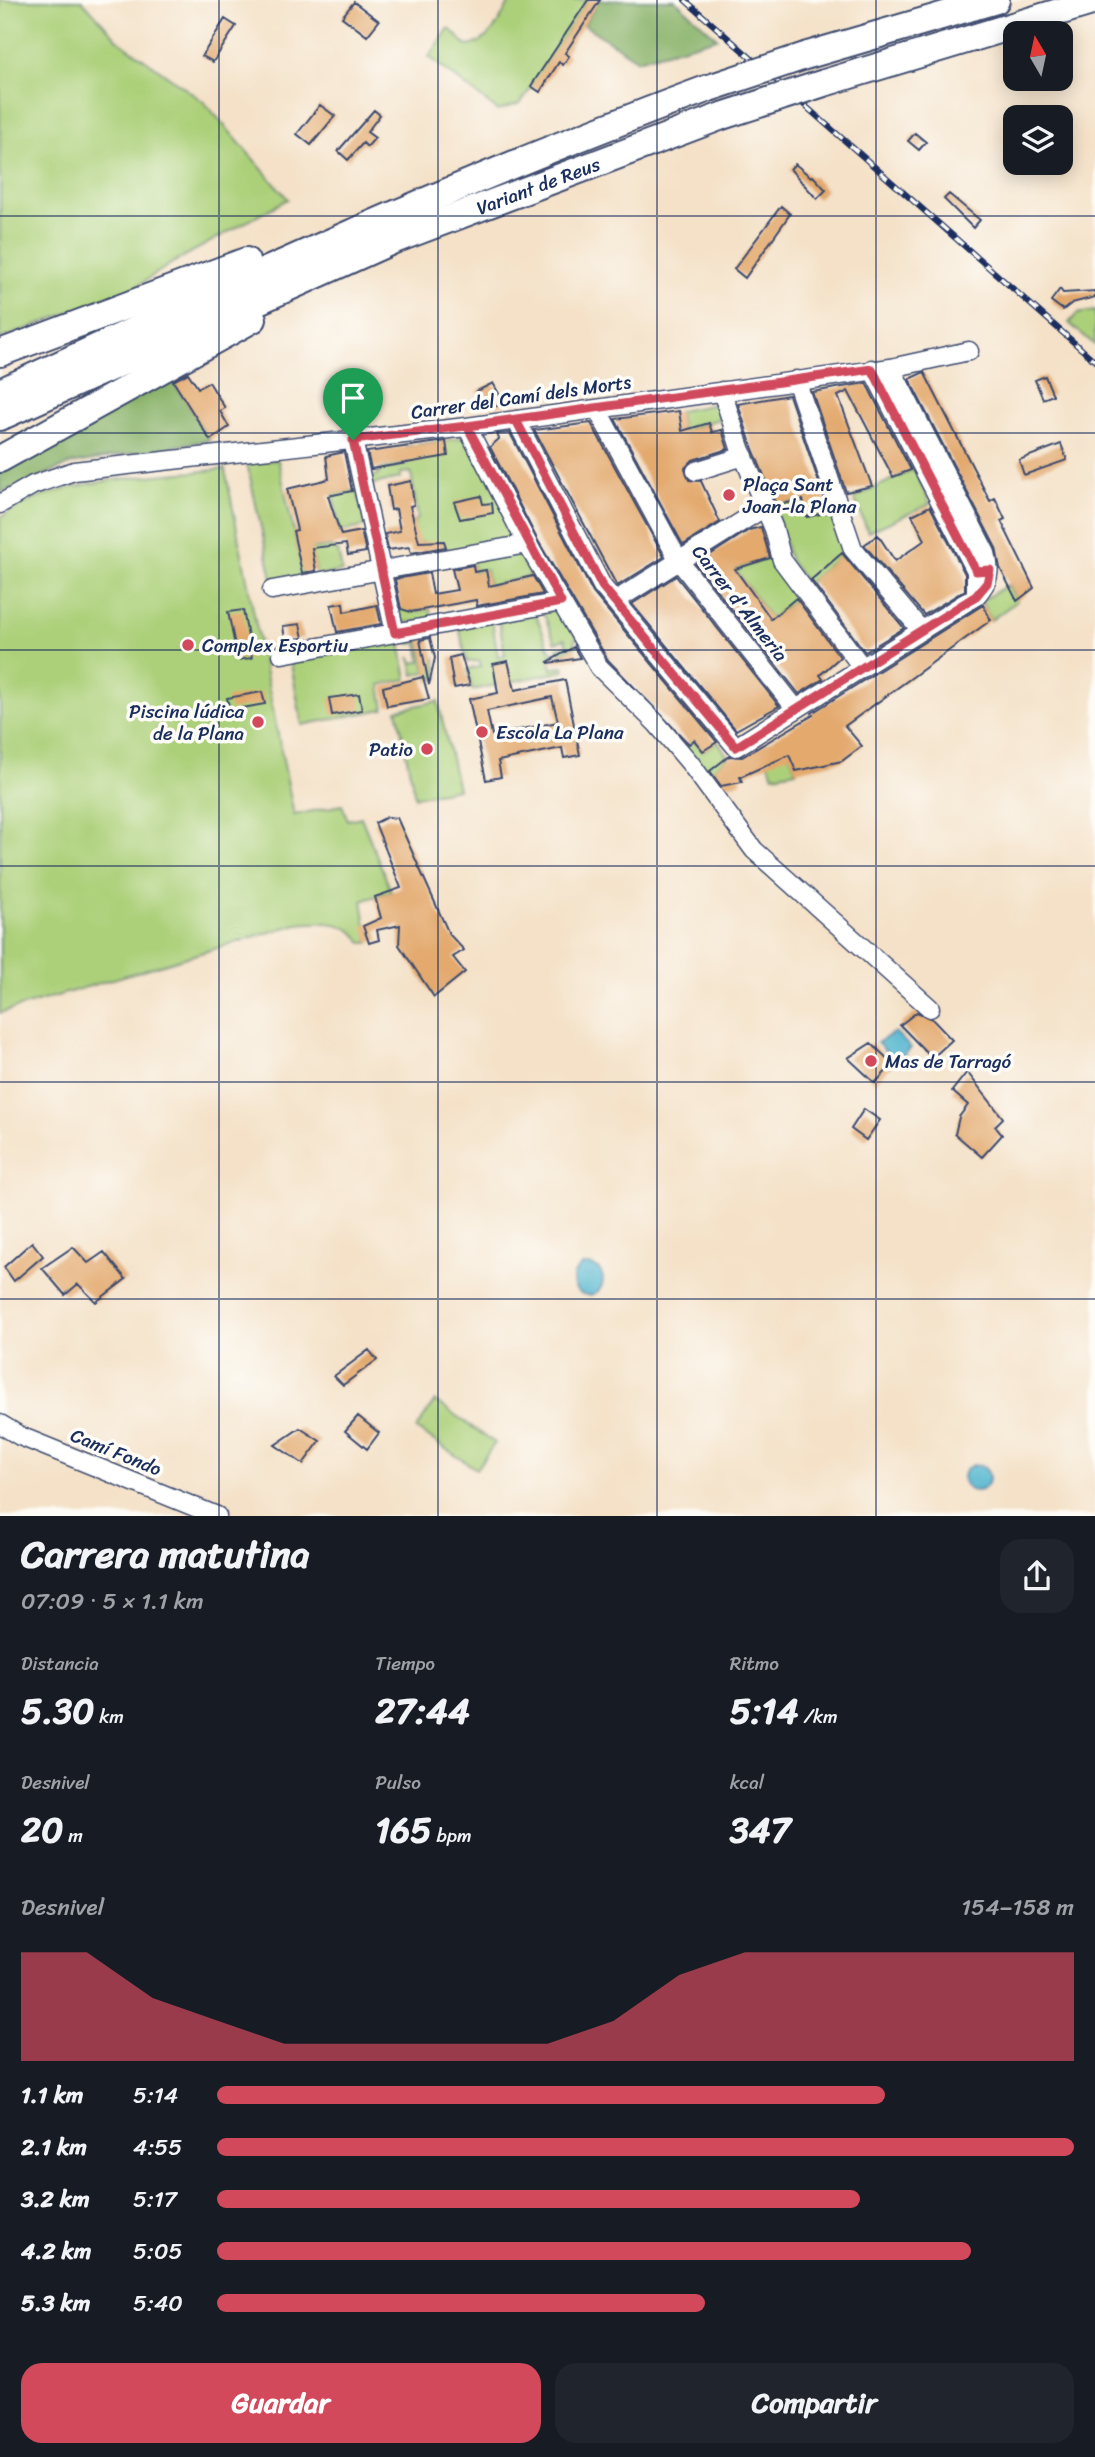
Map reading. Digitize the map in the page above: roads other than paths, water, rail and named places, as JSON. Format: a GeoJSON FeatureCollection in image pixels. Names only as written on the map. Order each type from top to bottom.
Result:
{"type":"FeatureCollection","features":[{"type":"Feature","properties":{"kind":"highway","name":"Variant de Reus"},"geometry":{"type":"LineString","coordinates":[[0,417],[572,139],[709,88],[808,55],[996,0]]}},
{"type":"Feature","properties":{"kind":"highway","name":"Variant de Reus"},"geometry":{"type":"LineString","coordinates":[[0,392],[388,229],[824,83],[1095,2]]}},
{"type":"Feature","properties":{"kind":"highway"},"geometry":{"type":"LineString","coordinates":[[0,353],[302,241],[355,218],[388,229],[381,255],[323,280],[0,459]]}},
{"type":"Feature","properties":{"kind":"street","name":"Carrer del Camí dels Morts"},"geometry":{"type":"LineString","coordinates":[[0,504],[33,485],[74,471],[516,420],[891,368],[970,351]]}},
{"type":"Feature","properties":{"kind":"street"},"geometry":{"type":"LineString","coordinates":[[516,420],[602,586],[736,747],[976,596],[986,553],[891,368]]}},
{"type":"Feature","properties":{"kind":"street"},"geometry":{"type":"LineString","coordinates":[[872,369],[983,571]]}},
{"type":"Feature","properties":{"kind":"street"},"geometry":{"type":"LineString","coordinates":[[796,380],[853,549],[921,630]]}},
{"type":"Feature","properties":{"kind":"street"},"geometry":{"type":"LineString","coordinates":[[722,391],[782,560],[862,667]]}},
{"type":"Feature","properties":{"kind":"street","name":"Carrer d'Almeria"},"geometry":{"type":"LineString","coordinates":[[597,409],[678,561],[796,709]]}},
{"type":"Feature","properties":{"kind":"street"},"geometry":{"type":"LineString","coordinates":[[467,426],[527,544],[598,667],[656,723],[690,763],[754,850],[930,1008]]}},
{"type":"Feature","properties":{"kind":"street"},"geometry":{"type":"LineString","coordinates":[[353,440],[395,633]]}},
{"type":"Feature","properties":{"kind":"street"},"geometry":{"type":"LineString","coordinates":[[696,471],[744,456]]}},
{"type":"Feature","properties":{"kind":"street"},"geometry":{"type":"LineString","coordinates":[[615,601],[765,507]]}},
{"type":"Feature","properties":{"kind":"street"},"geometry":{"type":"LineString","coordinates":[[272,590],[527,544]]}},
{"type":"Feature","properties":{"kind":"street"},"geometry":{"type":"LineString","coordinates":[[282,654],[561,602]]}},
{"type":"Feature","properties":{"kind":"street","name":"Camí Fondo"},"geometry":{"type":"LineString","coordinates":[[0,1424],[20,1436],[217,1516]]}},
{"type":"Feature","properties":{"kind":"water"},"geometry":{"type":"Polygon","coordinates":[[[895,1032],[911,1048],[897,1062],[877,1043],[895,1032]]]}},
{"type":"Feature","properties":{"kind":"water"},"geometry":{"type":"Polygon","coordinates":[[[588,1265],[599,1269],[603,1280],[599,1291],[588,1295],[577,1291],[573,1280],[577,1269],[588,1265]]]}},
{"type":"Feature","properties":{"kind":"water"},"geometry":{"type":"Polygon","coordinates":[[[976,1465],[985,1469],[989,1478],[985,1487],[976,1491],[967,1487],[963,1478],[967,1469],[976,1465]]]}},
{"type":"Feature","properties":{"kind":"railway"},"geometry":{"type":"LineString","coordinates":[[685,0],[1095,361]]}},
{"type":"Feature","properties":{"kind":"place","name":"Plaça Sant Joan-la Plana"},"geometry":{"type":"Point","coordinates":[729,495]}},
{"type":"Feature","properties":{"kind":"place","name":"Complex Esportiu"},"geometry":{"type":"Point","coordinates":[188,645]}},
{"type":"Feature","properties":{"kind":"place","name":"Piscina lúdica de la Plana"},"geometry":{"type":"Point","coordinates":[258,722]}},
{"type":"Feature","properties":{"kind":"place","name":"Escola La Plana"},"geometry":{"type":"Point","coordinates":[482,732]}},
{"type":"Feature","properties":{"kind":"place","name":"Patio"},"geometry":{"type":"Point","coordinates":[427,749]}},
{"type":"Feature","properties":{"kind":"place","name":"Mas de Tarragó"},"geometry":{"type":"Point","coordinates":[871,1061]}}]}
